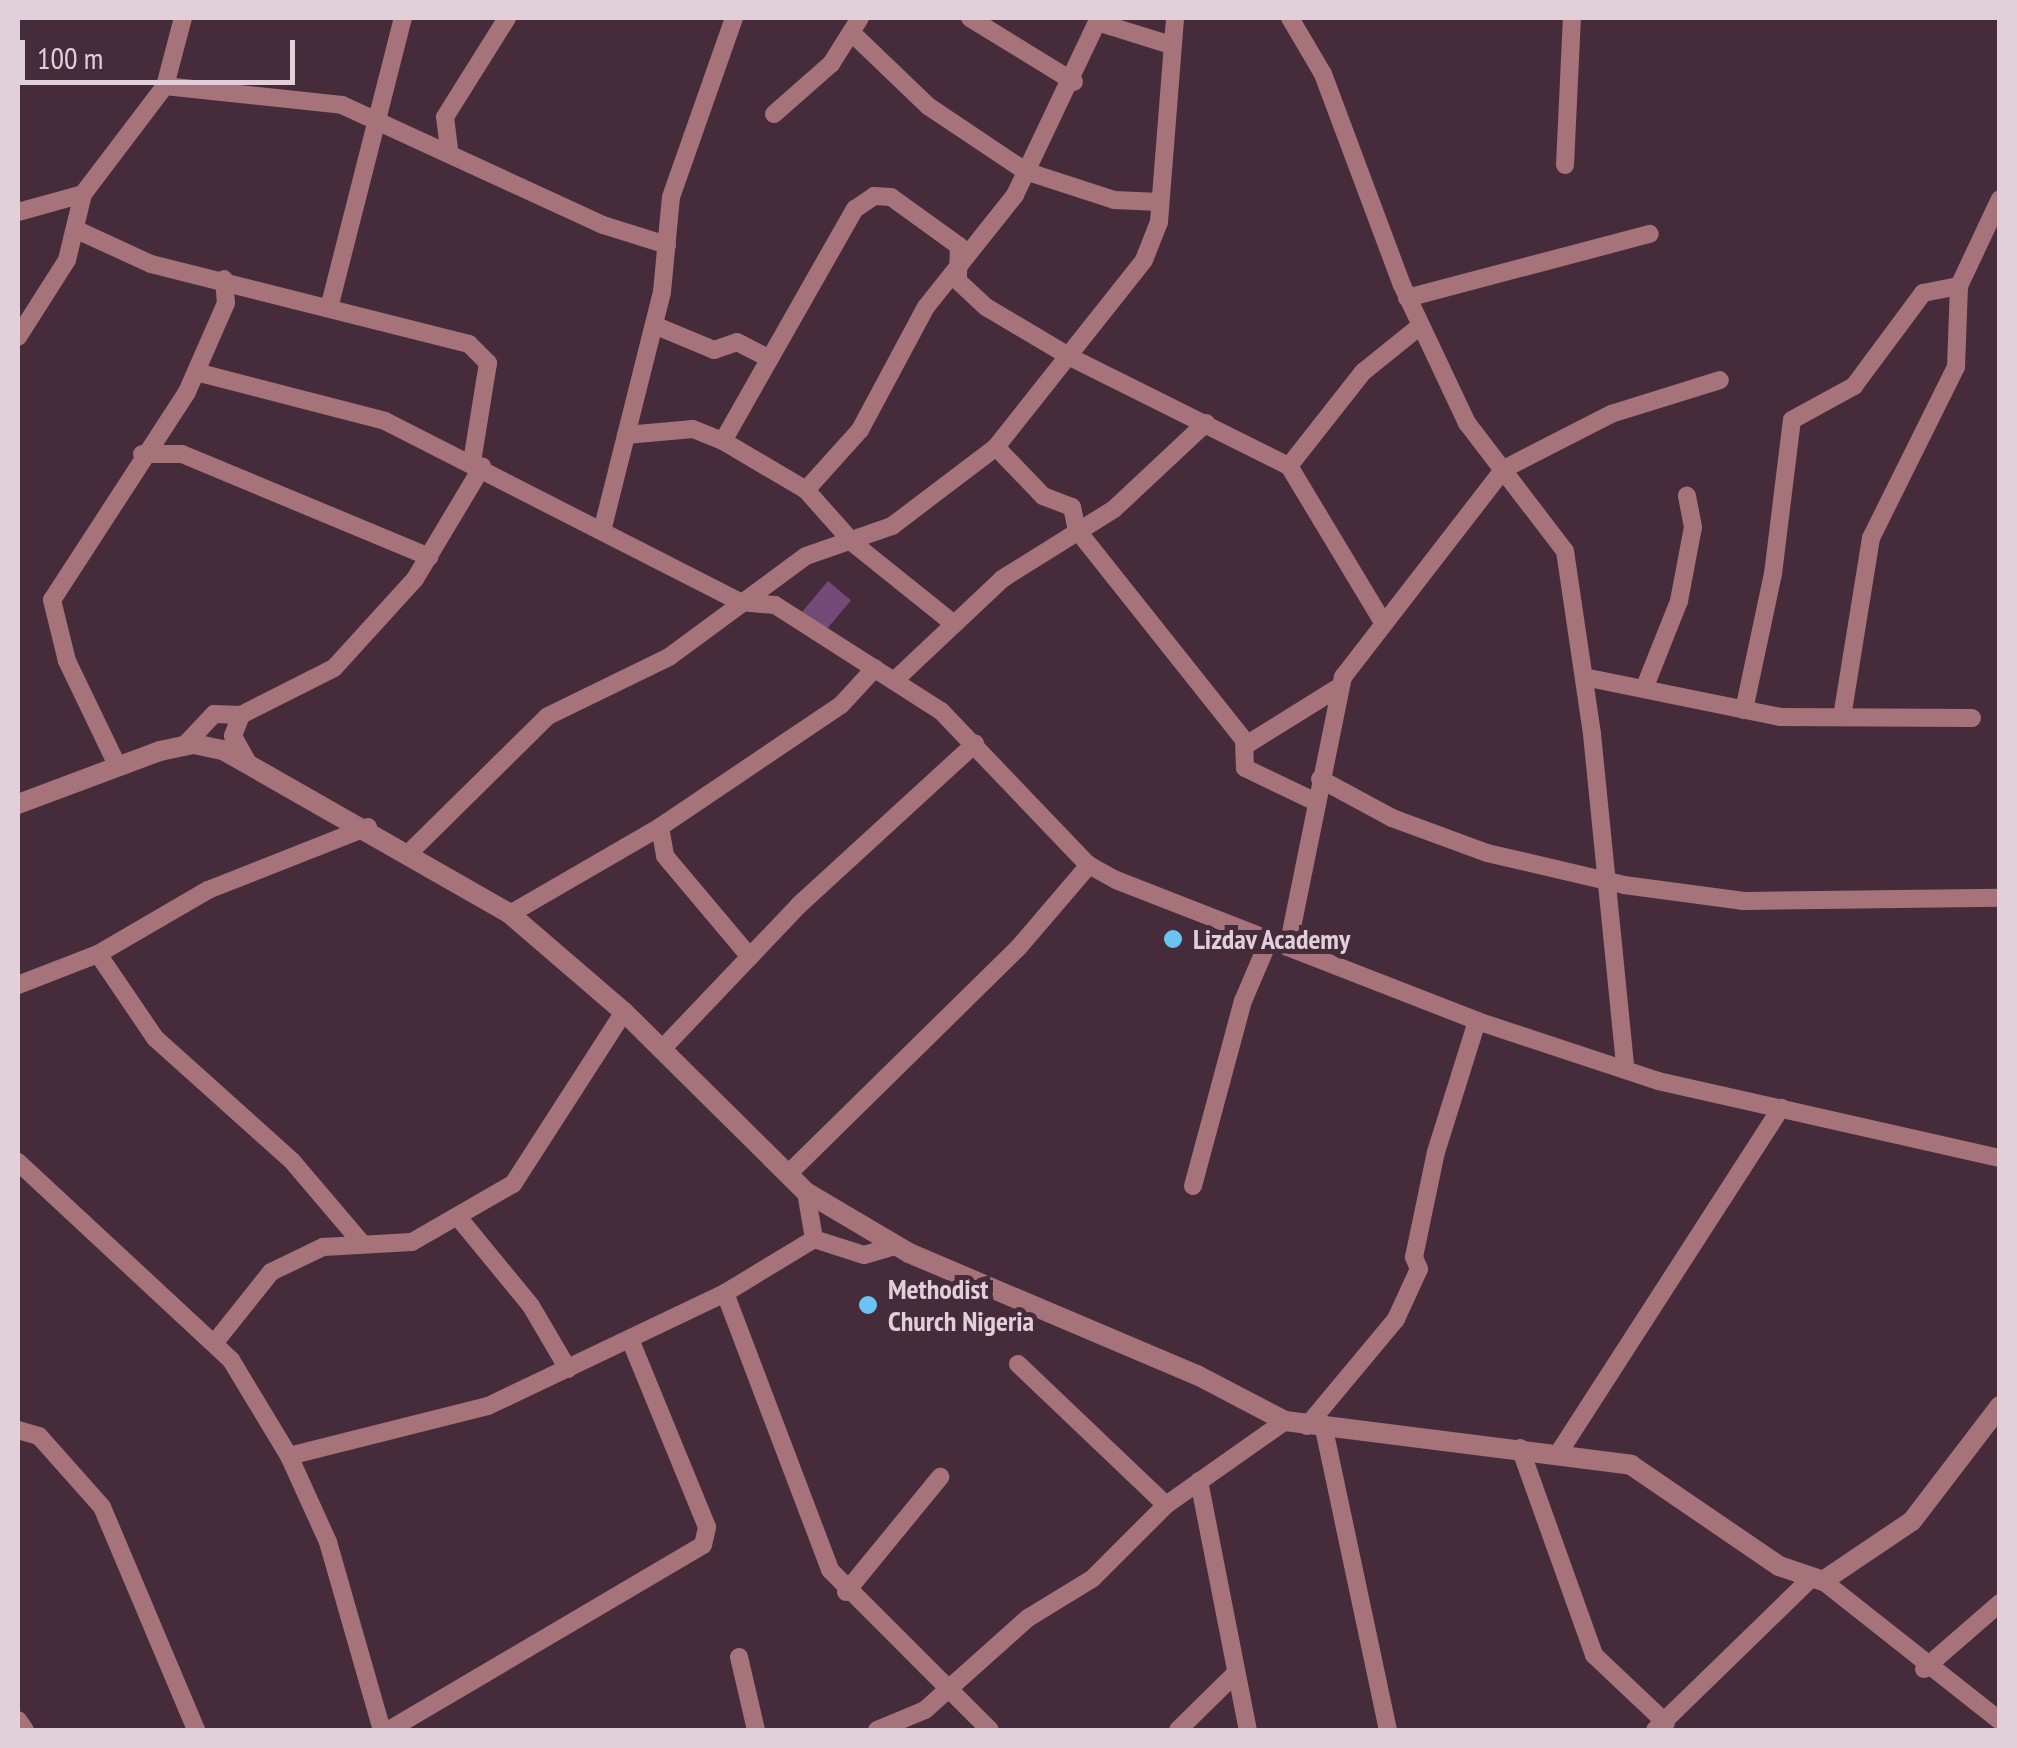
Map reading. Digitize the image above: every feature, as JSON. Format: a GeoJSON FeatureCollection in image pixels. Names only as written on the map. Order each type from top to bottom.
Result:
{"type":"FeatureCollection","features":[{"type":"Feature","properties":{"kind":"street"},"geometry":{"type":"LineString","coordinates":[[18,337],[77,230],[84,194],[165,86],[182,18]]}},
{"type":"Feature","properties":{"kind":"street"},"geometry":{"type":"LineString","coordinates":[[329,308],[366,176],[373,116],[403,18]]}},
{"type":"Feature","properties":{"kind":"street"},"geometry":{"type":"LineString","coordinates":[[449,149],[445,118],[507,18]]}},
{"type":"Feature","properties":{"kind":"street"},"geometry":{"type":"LineString","coordinates":[[603,526],[654,325],[671,198],[734,18]]}},
{"type":"Feature","properties":{"kind":"street"},"geometry":{"type":"LineString","coordinates":[[970,18],[1074,82]]}},
{"type":"Feature","properties":{"kind":"street"},"geometry":{"type":"LineString","coordinates":[[411,851],[548,716],[670,657],[806,556],[854,542],[941,495],[996,447],[1072,358],[1144,260],[1160,202],[1175,18]]}},
{"type":"Feature","properties":{"kind":"street"},"geometry":{"type":"LineString","coordinates":[[1290,18],[1322,74],[1408,298],[1467,423],[1565,551],[1584,677],[1625,1066]]}},
{"type":"Feature","properties":{"kind":"street"},"geometry":{"type":"LineString","coordinates":[[1564,18],[1573,18],[1565,166]]}},
{"type":"Feature","properties":{"kind":"street"},"geometry":{"type":"LineString","coordinates":[[806,490],[860,430],[926,307],[958,272],[1025,171],[1074,82],[1102,20],[1171,45]]}},
{"type":"Feature","properties":{"kind":"street"},"geometry":{"type":"LineString","coordinates":[[774,114],[856,26],[928,106],[1025,171],[1114,200],[1160,202]]}},
{"type":"Feature","properties":{"kind":"street"},"geometry":{"type":"LineString","coordinates":[[165,86],[342,105],[449,149],[603,224],[667,245]]}},
{"type":"Feature","properties":{"kind":"street"},"geometry":{"type":"LineString","coordinates":[[407,131],[445,118]]}},
{"type":"Feature","properties":{"kind":"street"},"geometry":{"type":"LineString","coordinates":[[18,210],[84,194]]}},
{"type":"Feature","properties":{"kind":"street"},"geometry":{"type":"LineString","coordinates":[[723,441],[766,357],[855,210],[874,196],[891,197],[959,246],[958,272],[986,307],[1072,358],[1289,466],[1384,624]]}},
{"type":"Feature","properties":{"kind":"street"},"geometry":{"type":"LineString","coordinates":[[1842,718],[1871,538],[1956,367],[1958,286],[2000,199]]}},
{"type":"Feature","properties":{"kind":"street"},"geometry":{"type":"LineString","coordinates":[[77,230],[142,261],[452,338],[482,354],[488,374],[478,465],[429,557],[334,668],[241,715],[214,714],[184,746]]}},
{"type":"Feature","properties":{"kind":"street"},"geometry":{"type":"LineString","coordinates":[[1408,298],[1650,234]]}},
{"type":"Feature","properties":{"kind":"street"},"geometry":{"type":"LineString","coordinates":[[118,768],[67,661],[52,600],[196,372],[226,304],[224,279]]}},
{"type":"Feature","properties":{"kind":"street"},"geometry":{"type":"LineString","coordinates":[[226,304],[250,286]]}},
{"type":"Feature","properties":{"kind":"street"},"geometry":{"type":"LineString","coordinates":[[1744,710],[1773,574],[1792,420],[1854,386],[1923,293],[1958,286]]}},
{"type":"Feature","properties":{"kind":"street"},"geometry":{"type":"LineString","coordinates":[[654,325],[714,350],[737,342],[766,357]]}},
{"type":"Feature","properties":{"kind":"street"},"geometry":{"type":"LineString","coordinates":[[1289,466],[1363,372],[1420,326]]}},
{"type":"Feature","properties":{"kind":"street"},"geometry":{"type":"LineString","coordinates":[[196,372],[385,421],[603,526],[740,602],[775,605],[894,680],[975,744],[1089,865],[1477,1021],[1625,1066],[1658,1081],[2000,1158]]}},
{"type":"Feature","properties":{"kind":"street"},"geometry":{"type":"LineString","coordinates":[[1246,745],[1336,689],[1504,469],[1610,414],[1720,380]]}},
{"type":"Feature","properties":{"kind":"street"},"geometry":{"type":"LineString","coordinates":[[894,680],[1002,579],[1114,508],[1206,423]]}},
{"type":"Feature","properties":{"kind":"street"},"geometry":{"type":"LineString","coordinates":[[626,434],[693,429],[723,441],[806,490],[854,542],[954,624]]}},
{"type":"Feature","properties":{"kind":"street"},"geometry":{"type":"LineString","coordinates":[[996,447],[1043,496],[1072,508],[1077,530],[1246,745],[1250,772],[1316,802]]}},
{"type":"Feature","properties":{"kind":"street"},"geometry":{"type":"LineString","coordinates":[[142,454],[182,454],[429,557]]}},
{"type":"Feature","properties":{"kind":"street"},"geometry":{"type":"LineString","coordinates":[[1644,689],[1679,601],[1693,527],[1687,496]]}},
{"type":"Feature","properties":{"kind":"street"},"geometry":{"type":"LineString","coordinates":[[510,914],[660,826],[841,705],[874,668]]}},
{"type":"Feature","properties":{"kind":"street"},"geometry":{"type":"LineString","coordinates":[[1584,677],[1744,710],[1842,718],[1972,718]]}},
{"type":"Feature","properties":{"kind":"street"},"geometry":{"type":"LineString","coordinates":[[1288,947],[1336,689]]}},
{"type":"Feature","properties":{"kind":"street"},"geometry":{"type":"LineString","coordinates":[[241,715],[234,736],[248,763]]}},
{"type":"Feature","properties":{"kind":"street"},"geometry":{"type":"LineString","coordinates":[[662,1049],[750,957],[975,744]]}},
{"type":"Feature","properties":{"kind":"street"},"geometry":{"type":"LineString","coordinates":[[18,804],[184,746],[223,750],[411,851],[510,914],[624,1012],[806,1192],[896,1246],[1285,1421],[1316,1428],[1520,1448],[1631,1465],[1816,1580],[1924,1669],[2000,1721]]}},
{"type":"Feature","properties":{"kind":"street"},"geometry":{"type":"LineString","coordinates":[[1320,779],[1392,818],[1487,853],[1606,876],[1624,885],[1744,900],[2000,898]]}},
{"type":"Feature","properties":{"kind":"street"},"geometry":{"type":"LineString","coordinates":[[660,826],[665,856],[750,957]]}},
{"type":"Feature","properties":{"kind":"street"},"geometry":{"type":"LineString","coordinates":[[18,986],[98,954],[208,890],[368,827]]}},
{"type":"Feature","properties":{"kind":"street"},"geometry":{"type":"LineString","coordinates":[[788,1174],[1019,947],[1089,865]]}},
{"type":"Feature","properties":{"kind":"street"},"geometry":{"type":"LineString","coordinates":[[1193,1186],[1242,1001],[1269,940]]}},
{"type":"Feature","properties":{"kind":"street"},"geometry":{"type":"LineString","coordinates":[[98,954],[156,1038],[292,1161],[360,1240]]}},
{"type":"Feature","properties":{"kind":"street"},"geometry":{"type":"LineString","coordinates":[[216,1341],[271,1272],[323,1247],[360,1240],[412,1242],[513,1184],[624,1012]]}},
{"type":"Feature","properties":{"kind":"street"},"geometry":{"type":"LineString","coordinates":[[1388,1730],[1316,1428],[1396,1320],[1419,1268],[1414,1257],[1436,1152],[1477,1021]]}},
{"type":"Feature","properties":{"kind":"street"},"geometry":{"type":"LineString","coordinates":[[1558,1454],[1781,1108]]}},
{"type":"Feature","properties":{"kind":"street"},"geometry":{"type":"LineString","coordinates":[[18,1162],[216,1341],[289,1456],[350,1602],[386,1730],[703,1545],[707,1527],[630,1339]]}},
{"type":"Feature","properties":{"kind":"street"},"geometry":{"type":"LineString","coordinates":[[806,1192],[814,1239]]}},
{"type":"Feature","properties":{"kind":"street"},"geometry":{"type":"LineString","coordinates":[[458,1217],[531,1306],[568,1369]]}},
{"type":"Feature","properties":{"kind":"street"},"geometry":{"type":"LineString","coordinates":[[289,1456],[488,1406],[725,1294],[814,1239],[864,1255],[896,1246]]}},
{"type":"Feature","properties":{"kind":"street"},"geometry":{"type":"LineString","coordinates":[[725,1294],[816,1537],[846,1592],[952,1685],[990,1730]]}},
{"type":"Feature","properties":{"kind":"street"},"geometry":{"type":"LineString","coordinates":[[1018,1364],[1166,1505]]}},
{"type":"Feature","properties":{"kind":"street"},"geometry":{"type":"LineString","coordinates":[[1520,1448],[1594,1656],[1661,1727],[1816,1580],[1912,1521],[2000,1406]]}},
{"type":"Feature","properties":{"kind":"street"},"geometry":{"type":"LineString","coordinates":[[877,1730],[925,1710],[1028,1618],[1092,1580],[1166,1505],[1285,1421]]}},
{"type":"Feature","properties":{"kind":"street"},"geometry":{"type":"LineString","coordinates":[[18,1430],[39,1436],[102,1507],[196,1730]]}},
{"type":"Feature","properties":{"kind":"street"},"geometry":{"type":"LineString","coordinates":[[846,1592],[940,1477]]}},
{"type":"Feature","properties":{"kind":"street"},"geometry":{"type":"LineString","coordinates":[[1199,1481],[1233,1676],[1248,1730]]}},
{"type":"Feature","properties":{"kind":"street"},"geometry":{"type":"LineString","coordinates":[[1924,1669],[2000,1602]]}},
{"type":"Feature","properties":{"kind":"street"},"geometry":{"type":"LineString","coordinates":[[739,1657],[756,1730]]}},
{"type":"Feature","properties":{"kind":"street"},"geometry":{"type":"LineString","coordinates":[[1178,1730],[1233,1676]]}},
{"type":"Feature","properties":{"kind":"street"},"geometry":{"type":"LineString","coordinates":[[18,1720],[24,1730]]}},
{"type":"Feature","properties":{"kind":"building"},"geometry":{"type":"Polygon","coordinates":[[[828,581],[851,600],[822,635],[799,615],[828,581]]]}},
{"type":"Feature","properties":{"kind":"place","name":"Lizdav Academy"},"geometry":{"type":"Point","coordinates":[1173,939]}},
{"type":"Feature","properties":{"kind":"place","name":"Methodist Church Nigeria"},"geometry":{"type":"Point","coordinates":[868,1305]}}]}
